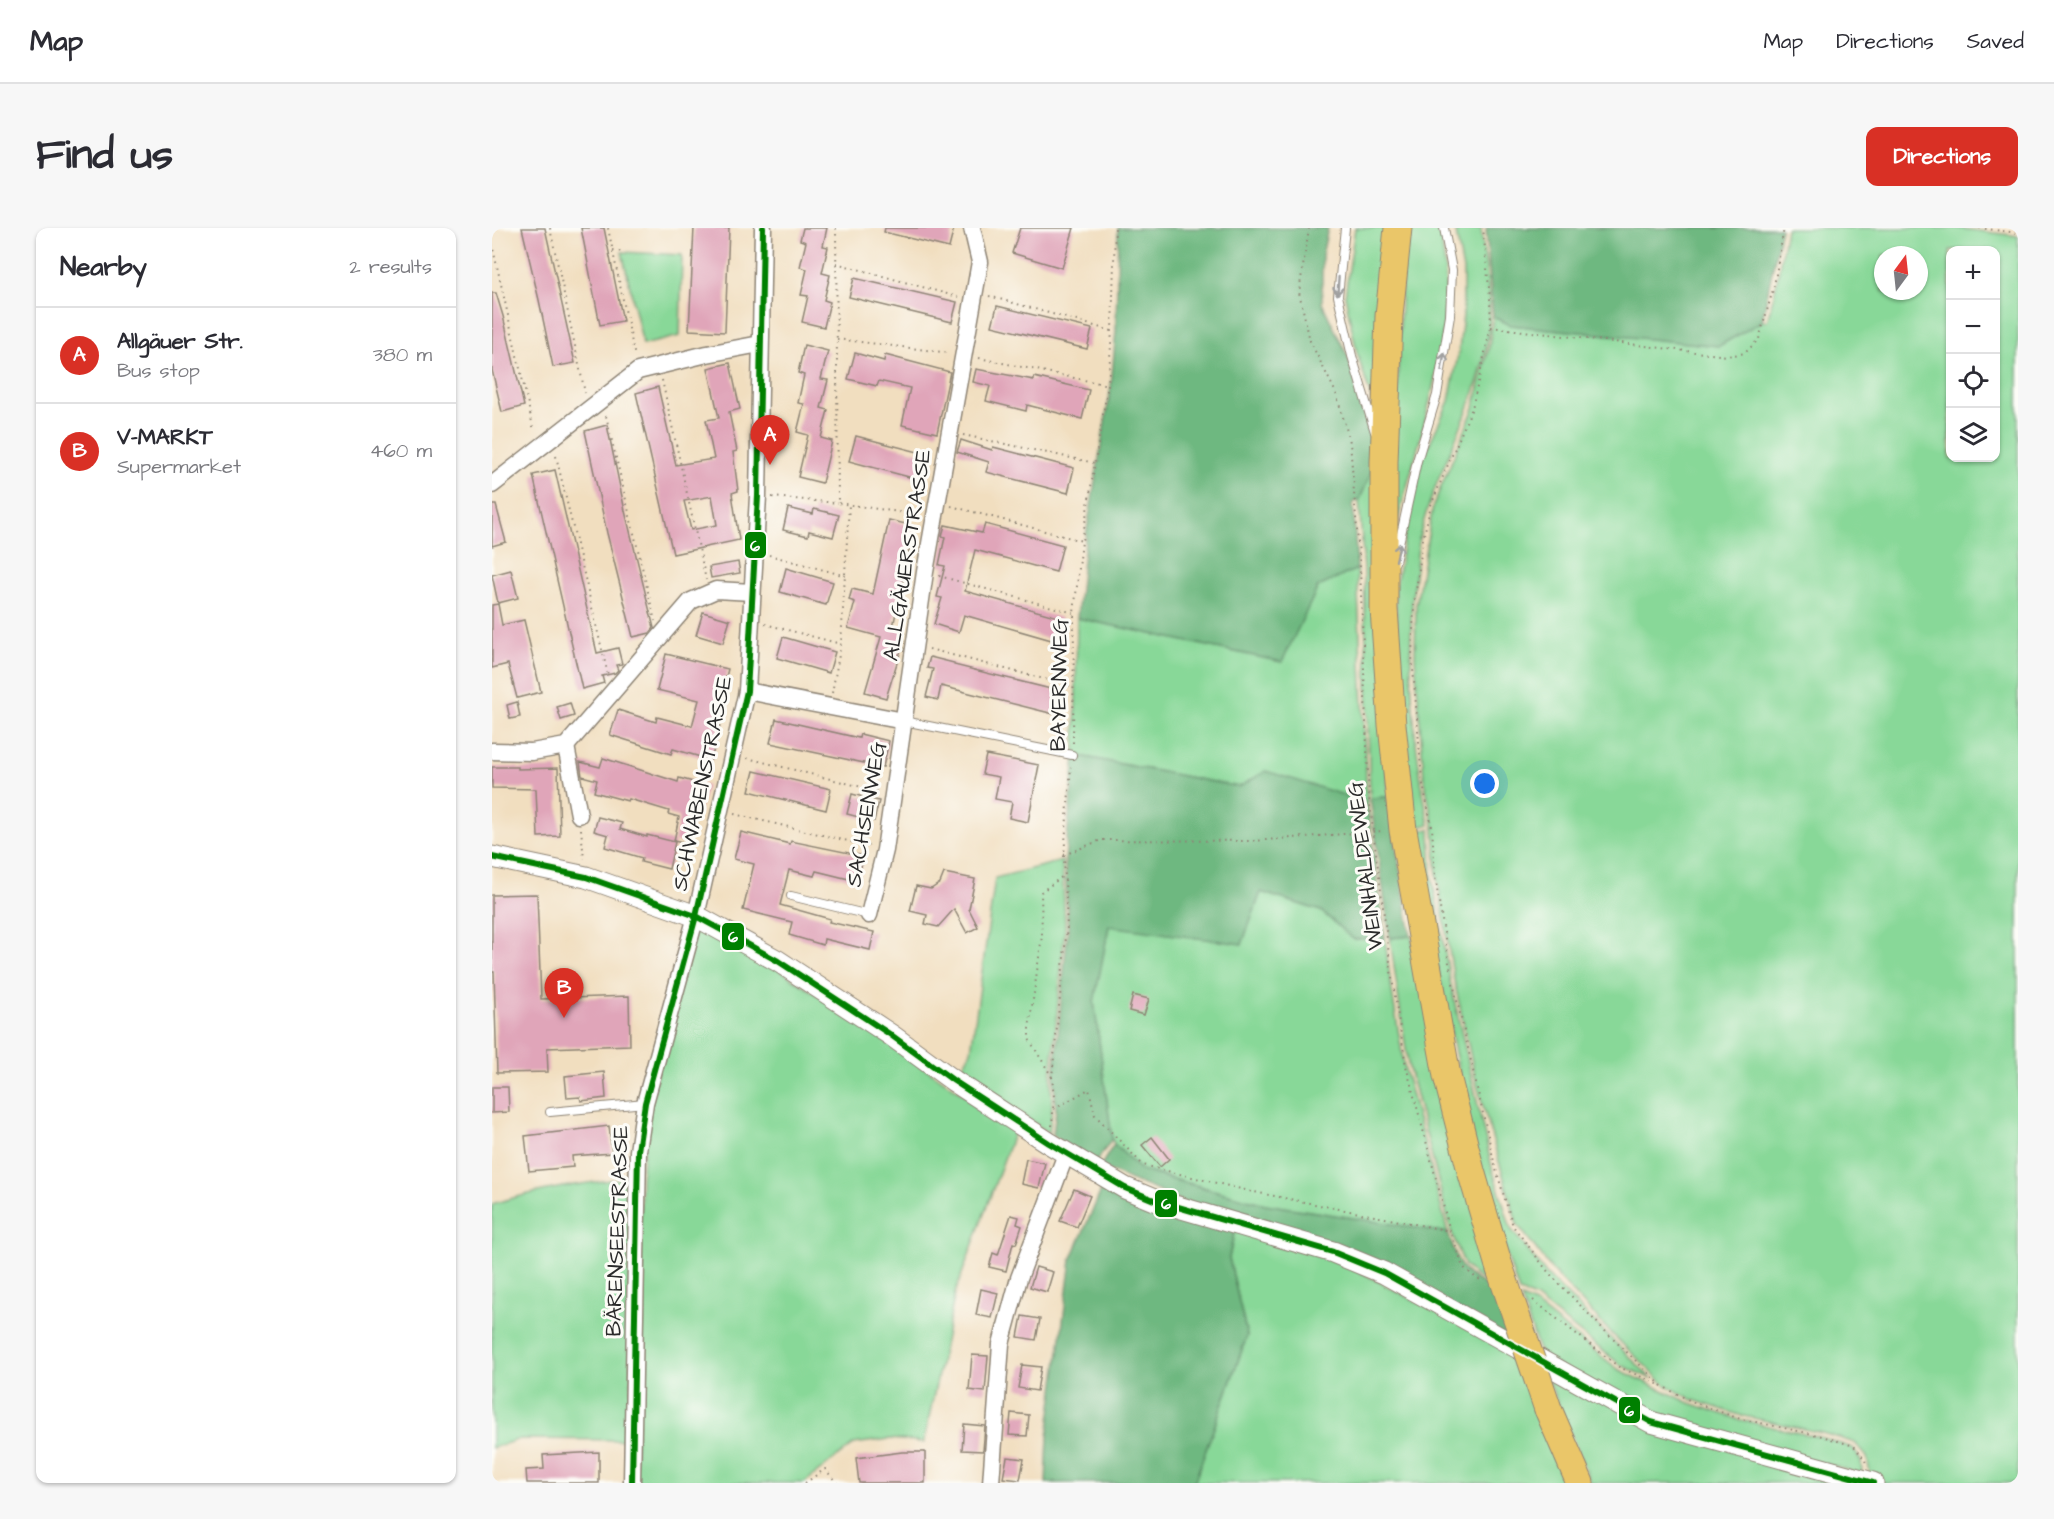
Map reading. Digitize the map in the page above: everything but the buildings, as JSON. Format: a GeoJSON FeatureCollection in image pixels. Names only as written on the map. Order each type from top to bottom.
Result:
{"type":"FeatureCollection","features":[{"type":"Feature","properties":{"kind":"main road"},"geometry":{"type":"LineString","coordinates":[[1398,228],[1389,316],[1384,462],[1384,609],[1392,725],[1403,830],[1447,1076],[1471,1171],[1492,1274],[1580,1483]]}},
{"type":"Feature","properties":{"kind":"street","name":"SCHWABENSTRASSE"},"geometry":{"type":"LineString","coordinates":[[696,916],[747,691],[758,496],[763,228]]}},
{"type":"Feature","properties":{"kind":"street","name":"ALLGÄUERSTRASSE"},"geometry":{"type":"LineString","coordinates":[[904,721],[935,509],[980,262],[972,228]]}},
{"type":"Feature","properties":{"kind":"street"},"geometry":{"type":"LineString","coordinates":[[492,485],[638,370],[760,344]]}},
{"type":"Feature","properties":{"kind":"street"},"geometry":{"type":"LineString","coordinates":[[493,746],[532,752],[566,746],[691,601],[716,590],[752,592]]}},
{"type":"Feature","properties":{"kind":"street"},"geometry":{"type":"LineString","coordinates":[[747,691],[904,721]]}},
{"type":"Feature","properties":{"kind":"street","name":"SACHSENWEG"},"geometry":{"type":"LineString","coordinates":[[869,915],[885,850],[904,721]]}},
{"type":"Feature","properties":{"kind":"street"},"geometry":{"type":"LineString","coordinates":[[566,746],[579,814]]}},
{"type":"Feature","properties":{"kind":"street"},"geometry":{"type":"LineString","coordinates":[[492,857],[586,877],[696,916],[778,961],[891,1035],[954,1081],[1058,1149],[1125,1188],[1154,1200],[1334,1252],[1384,1274],[1651,1422],[1871,1482]]}},
{"type":"Feature","properties":{"kind":"street","name":"BÄRENSEESTRASSE"},"geometry":{"type":"LineString","coordinates":[[632,1483],[638,1151],[645,1103],[696,916]]}},
{"type":"Feature","properties":{"kind":"street"},"geometry":{"type":"LineString","coordinates":[[991,1483],[1001,1344],[1058,1149]]}},
{"type":"Feature","properties":{"kind":"lane"},"geometry":{"type":"LineString","coordinates":[[1345,228],[1338,296],[1352,356],[1384,462]]}},
{"type":"Feature","properties":{"kind":"lane"},"geometry":{"type":"LineString","coordinates":[[1384,609],[1417,461],[1437,395],[1450,316],[1452,270],[1444,228]]}},
{"type":"Feature","properties":{"kind":"lane"},"geometry":{"type":"LineString","coordinates":[[904,721],[1072,755]]}},
{"type":"Feature","properties":{"kind":"lane"},"geometry":{"type":"LineString","coordinates":[[791,896],[869,915]]}},
{"type":"Feature","properties":{"kind":"lane"},"geometry":{"type":"LineString","coordinates":[[550,1112],[645,1103]]}},
{"type":"Feature","properties":{"kind":"path"},"geometry":{"type":"LineString","coordinates":[[550,228],[588,410]]}},
{"type":"Feature","properties":{"kind":"path"},"geometry":{"type":"LineString","coordinates":[[608,228],[638,370]]}},
{"type":"Feature","properties":{"kind":"path"},"geometry":{"type":"LineString","coordinates":[[836,228],[838,503]]}},
{"type":"Feature","properties":{"kind":"path","name":"BAYERNWEG"},"geometry":{"type":"LineString","coordinates":[[1058,1149],[1052,1130],[1054,1109],[1052,1077],[1066,927],[1064,855],[1072,755],[1074,613],[1082,541],[1108,385],[1113,331],[1115,228]]}},
{"type":"Feature","properties":{"kind":"path","name":"WEINHALDEWEG"},"geometry":{"type":"LineString","coordinates":[[1309,228],[1299,292],[1310,341],[1336,393],[1350,442],[1360,568],[1369,798],[1392,978],[1406,1066],[1450,1231],[1463,1268],[1476,1278],[1492,1274]]}},
{"type":"Feature","properties":{"kind":"path"},"geometry":{"type":"LineString","coordinates":[[1450,969],[1435,877],[1432,827],[1422,780],[1412,656],[1414,605],[1423,539],[1431,505],[1472,408],[1491,327],[1483,228]]}},
{"type":"Feature","properties":{"kind":"path"},"geometry":{"type":"LineString","coordinates":[[1491,327],[1727,356],[1745,353],[1759,339],[1774,286],[1784,228]]}},
{"type":"Feature","properties":{"kind":"path"},"geometry":{"type":"LineString","coordinates":[[1979,228],[2018,233]]}},
{"type":"Feature","properties":{"kind":"path"},"geometry":{"type":"LineString","coordinates":[[492,244],[538,449]]}},
{"type":"Feature","properties":{"kind":"path"},"geometry":{"type":"LineString","coordinates":[[612,250],[622,252]]}},
{"type":"Feature","properties":{"kind":"path"},"geometry":{"type":"LineString","coordinates":[[836,263],[1113,331]]}},
{"type":"Feature","properties":{"kind":"path"},"geometry":{"type":"LineString","coordinates":[[659,365],[709,593]]}},
{"type":"Feature","properties":{"kind":"path"},"geometry":{"type":"LineString","coordinates":[[602,399],[660,637]]}},
{"type":"Feature","properties":{"kind":"path"},"geometry":{"type":"LineString","coordinates":[[949,432],[1095,462]]}},
{"type":"Feature","properties":{"kind":"path"},"geometry":{"type":"LineString","coordinates":[[552,438],[612,694]]}},
{"type":"Feature","properties":{"kind":"path"},"geometry":{"type":"LineString","coordinates":[[758,496],[849,505],[935,509],[1082,541]]}},
{"type":"Feature","properties":{"kind":"path"},"geometry":{"type":"LineString","coordinates":[[830,706],[841,644],[849,505]]}},
{"type":"Feature","properties":{"kind":"path"},"geometry":{"type":"LineString","coordinates":[[755,551],[846,576]]}},
{"type":"Feature","properties":{"kind":"path"},"geometry":{"type":"LineString","coordinates":[[925,572],[1074,613]]}},
{"type":"Feature","properties":{"kind":"path"},"geometry":{"type":"LineString","coordinates":[[751,621],[841,644]]}},
{"type":"Feature","properties":{"kind":"path"},"geometry":{"type":"LineString","coordinates":[[914,645],[1073,686]]}},
{"type":"Feature","properties":{"kind":"path"},"geometry":{"type":"LineString","coordinates":[[732,754],[893,794]]}},
{"type":"Feature","properties":{"kind":"path"},"geometry":{"type":"LineString","coordinates":[[720,811],[885,850]]}},
{"type":"Feature","properties":{"kind":"path"},"geometry":{"type":"LineString","coordinates":[[579,814],[586,877]]}},
{"type":"Feature","properties":{"kind":"path"},"geometry":{"type":"LineString","coordinates":[[1425,827],[1432,827]]}},
{"type":"Feature","properties":{"kind":"path"},"geometry":{"type":"LineString","coordinates":[[1064,855],[1101,840],[1253,842],[1388,831]]}},
{"type":"Feature","properties":{"kind":"path"},"geometry":{"type":"LineString","coordinates":[[1052,1077],[1029,1039],[1029,1028],[1042,936],[1041,892],[1064,876]]}},
{"type":"Feature","properties":{"kind":"path"},"geometry":{"type":"LineString","coordinates":[[1452,981],[1495,1166],[1513,1226],[1549,1272],[1662,1386]]}},
{"type":"Feature","properties":{"kind":"path"},"geometry":{"type":"LineString","coordinates":[[1054,1109],[1089,1089],[1095,1114],[1143,1165],[1249,1191],[1450,1231]]}},
{"type":"Feature","properties":{"kind":"path"},"geometry":{"type":"LineString","coordinates":[[1524,1297],[1534,1300],[1619,1367],[1691,1401],[1737,1418],[1822,1436],[1854,1446],[1865,1460],[1871,1482]]}},
{"type":"Feature","properties":{"kind":"path"},"geometry":{"type":"LineString","coordinates":[[806,1483],[825,1469],[837,1483]]}},
{"type":"Feature","properties":{"kind":"green space"},"geometry":{"type":"Polygon","coordinates":[[[1118,228],[1328,228],[1322,255],[1322,303],[1348,357],[1377,459],[1359,501],[1353,502],[1357,569],[1318,587],[1282,662],[1077,618],[1085,541],[1111,386],[1116,331],[1118,228]]]}},
{"type":"Feature","properties":{"kind":"green space"},"geometry":{"type":"Polygon","coordinates":[[[1355,228],[1391,228],[1374,407],[1357,353],[1345,296],[1355,228]]]}},
{"type":"Feature","properties":{"kind":"green space"},"geometry":{"type":"Polygon","coordinates":[[[1404,228],[1439,228],[1445,269],[1445,302],[1442,336],[1428,407],[1391,543],[1404,228]]]}},
{"type":"Feature","properties":{"kind":"green space"},"geometry":{"type":"Polygon","coordinates":[[[1455,228],[1481,228],[1490,316],[1485,355],[1478,382],[1437,483],[1419,540],[1412,606],[1412,700],[1423,795],[1429,825],[1410,827],[1395,590],[1421,462],[1449,401],[1459,350],[1463,315],[1463,270],[1455,228]]]}},
{"type":"Feature","properties":{"kind":"green space"},"geometry":{"type":"Polygon","coordinates":[[[1486,228],[1781,228],[1762,321],[1719,346],[1511,325],[1493,317],[1486,228]]]}},
{"type":"Feature","properties":{"kind":"green space"},"geometry":{"type":"Polygon","coordinates":[[[1786,228],[1956,228],[2018,236],[2018,1483],[1883,1483],[1871,1480],[1867,1457],[1855,1443],[1822,1433],[1739,1415],[1693,1400],[1664,1384],[1610,1332],[1553,1271],[1517,1224],[1477,1085],[1454,980],[1437,876],[1434,828],[1424,778],[1415,657],[1416,605],[1433,506],[1474,408],[1489,347],[1493,317],[1511,325],[1719,346],[1762,321],[1767,321],[1776,286],[1786,228]]]}},
{"type":"Feature","properties":{"kind":"green space"},"geometry":{"type":"Polygon","coordinates":[[[622,252],[682,255],[680,336],[643,345],[622,252]]]}},
{"type":"Feature","properties":{"kind":"green space"},"geometry":{"type":"Polygon","coordinates":[[[1377,459],[1388,797],[1370,798],[1364,569],[1359,501],[1377,459]]]}},
{"type":"Feature","properties":{"kind":"green space"},"geometry":{"type":"Polygon","coordinates":[[[1357,569],[1367,802],[1266,772],[1239,787],[1075,755],[1077,618],[1281,662],[1318,587],[1357,569]]]}},
{"type":"Feature","properties":{"kind":"green space"},"geometry":{"type":"Polygon","coordinates":[[[1075,755],[1239,787],[1266,771],[1367,802],[1385,938],[1353,939],[1321,911],[1261,892],[1242,944],[1109,926],[1094,1002],[1112,1139],[1095,1164],[1053,1135],[1056,1110],[1054,1077],[1068,927],[1065,860],[1075,755]]]}},
{"type":"Feature","properties":{"kind":"green space"},"geometry":{"type":"Polygon","coordinates":[[[1388,797],[1411,936],[1390,938],[1370,798],[1388,797]]]}},
{"type":"Feature","properties":{"kind":"green space"},"geometry":{"type":"Polygon","coordinates":[[[1430,829],[1432,877],[1450,981],[1492,1168],[1511,1229],[1547,1275],[1652,1379],[1621,1365],[1535,1298],[1519,1292],[1479,1170],[1410,832],[1430,829]]]}},
{"type":"Feature","properties":{"kind":"green space"},"geometry":{"type":"Polygon","coordinates":[[[1062,861],[1065,927],[1051,1077],[1052,1110],[1049,1133],[959,1073],[971,1051],[995,878],[1062,861]]]}},
{"type":"Feature","properties":{"kind":"green space"},"geometry":{"type":"Polygon","coordinates":[[[1261,892],[1321,911],[1353,939],[1385,938],[1404,1066],[1448,1233],[1265,1204],[1141,1170],[1114,1144],[1094,1002],[1109,925],[1242,944],[1261,892]]]}},
{"type":"Feature","properties":{"kind":"green space"},"geometry":{"type":"Polygon","coordinates":[[[696,923],[774,966],[1015,1129],[955,1293],[924,1442],[889,1439],[854,1444],[804,1483],[635,1483],[641,1178],[649,1104],[696,923]]]}},
{"type":"Feature","properties":{"kind":"green space"},"geometry":{"type":"Polygon","coordinates":[[[1411,936],[1492,1283],[1477,1277],[1465,1266],[1451,1231],[1408,1064],[1390,938],[1411,936]]]}},
{"type":"Feature","properties":{"kind":"green space"},"geometry":{"type":"Polygon","coordinates":[[[1114,1144],[1141,1170],[1171,1179],[1265,1204],[1448,1233],[1455,1254],[1467,1274],[1495,1289],[1512,1341],[1387,1268],[1201,1209],[1100,1167],[1114,1144]]]}},
{"type":"Feature","properties":{"kind":"green space"},"geometry":{"type":"Polygon","coordinates":[[[633,1178],[630,1440],[520,1439],[492,1448],[492,1204],[561,1187],[633,1178]]]}},
{"type":"Feature","properties":{"kind":"green space"},"geometry":{"type":"Polygon","coordinates":[[[1104,1184],[1235,1228],[1229,1258],[1247,1336],[1194,1483],[1046,1483],[1048,1436],[1071,1260],[1104,1184]]]}},
{"type":"Feature","properties":{"kind":"green space"},"geometry":{"type":"Polygon","coordinates":[[[1235,1228],[1332,1257],[1514,1353],[1570,1483],[1194,1483],[1247,1336],[1229,1258],[1235,1228]]]}},
{"type":"Feature","properties":{"kind":"green space"},"geometry":{"type":"Polygon","coordinates":[[[1521,1298],[1533,1303],[1618,1369],[1690,1403],[1737,1419],[1823,1438],[1853,1448],[1861,1461],[1862,1474],[1653,1417],[1541,1356],[1521,1298]]]}},
{"type":"Feature","properties":{"kind":"green space"},"geometry":{"type":"Polygon","coordinates":[[[1544,1370],[1571,1383],[1848,1483],[1591,1483],[1544,1370]]]}},
{"type":"Feature","properties":{"kind":"transit line","name":"6"},"geometry":{"type":"LineString","coordinates":[[632,1483],[638,1151],[645,1103],[696,916],[747,691],[758,496],[763,228]]}},
{"type":"Feature","properties":{"kind":"transit line","name":"6"},"geometry":{"type":"LineString","coordinates":[[492,857],[586,877],[696,916],[778,961],[891,1035],[954,1081],[1049,1143],[1125,1188],[1154,1200],[1333,1252],[1384,1273],[1651,1422],[1873,1483]]}},
{"type":"Feature","properties":{"kind":"place","name":"Allgäuer Str."},"geometry":{"type":"Point","coordinates":[770,465]}},
{"type":"Feature","properties":{"kind":"place","name":"V-MARKT"},"geometry":{"type":"Point","coordinates":[564,1018]}}]}
